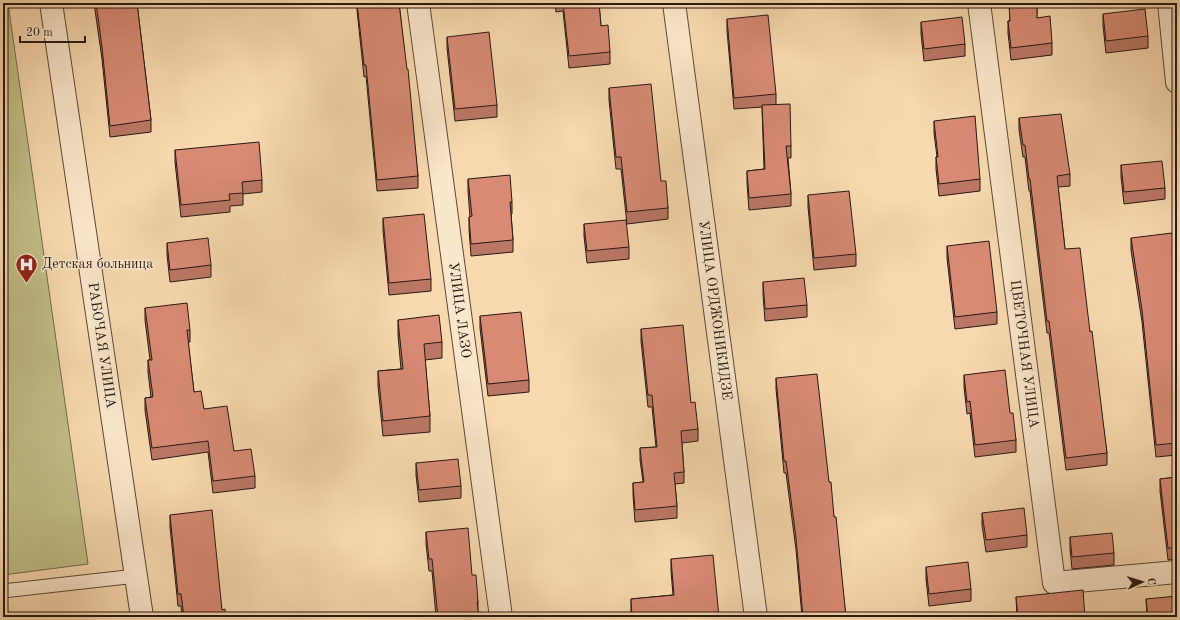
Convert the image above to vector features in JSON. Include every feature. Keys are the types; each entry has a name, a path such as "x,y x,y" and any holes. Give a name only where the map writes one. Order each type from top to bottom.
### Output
{"street":[{"name":"РАБОЧАЯ УЛИЦА","path":"51,3 142,617"},
{"name":"УЛИЦА ЛАЗО","path":"418,3 501,617"},
{"name":"УЛИЦА ОРДЖОНИКИДЗЕ","path":"674,3 756,617"},
{"name":"ЦВЕТОЧНАЯ УЛИЦА","path":"979,3 1054,583 1177,572"},
{"path":"1169,3 1177,82"}],"lane":[{"path":"3,591 136,576"}],"shaded area":[{"name":"Детская больница","path":"3,3 8,3 88,564 3,575"}],"building":[{"path":"96,3 137,3 151,120 110,126"},
{"path":"357,3 399,3 408,69 418,176 377,180 366,65 364,65"},
{"path":"563,3 599,3 601,26 608,25 610,52 569,56"},
{"path":"1009,3 1037,3 1037,18 1050,16 1052,43 1011,48 1008,21 1010,21"},
{"path":"1145,9 1148,36 1106,41 1103,14"},
{"path":"768,15 776,94 734,98 727,19"},
{"path":"962,17 965,44 924,49 921,22"},
{"path":"489,32 497,105 455,109 447,37"},
{"path":"651,84 661,181 666,181 668,208 627,212 621,157 616,157 609,88"},
{"path":"790,104 791,146 786,146 791,194 749,198 747,171 765,169 762,105"},
{"path":"1061,114 1070,174 1057,176 1065,249 1080,248 1107,453 1066,458 1049,321 1047,321 1030,179 1019,118"},
{"path":"975,116 980,179 939,184 934,121"},
{"path":"259,142 262,180 242,182 243,193 229,194 230,200 181,205 175,150"},
{"path":"1162,161 1165,188 1124,192 1121,165"},
{"path":"510,175 512,202 510,202 513,240 471,244 469,217 472,216 468,179"},
{"path":"849,191 856,254 814,258 808,195"},
{"path":"424,214 431,279 389,283 383,218"},
{"path":"626,220 629,247 587,251 584,224"},
{"path":"1172,233 1177,267 1177,443 1156,445 1142,310 1131,238"},
{"path":"208,238 211,265 170,270 167,243"},
{"path":"989,241 997,312 955,317 947,246"},
{"path":"804,278 807,305 765,309 763,282"},
{"path":"187,303 190,330 187,330 194,392 201,391 204,409 227,406 234,451 251,449 255,476 213,481 208,441 152,448 145,398 153,397 148,360 152,360 145,308"},
{"path":"521,312 529,380 488,384 480,316"},
{"path":"439,315 442,342 424,344 430,416 383,421 378,371 403,369 398,320"},
{"path":"683,325 691,403 695,402 698,429 681,431 684,472 674,473 677,506 635,510 633,483 644,482 640,448 657,447 652,395 648,395 641,329"},
{"path":"1005,370 1010,413 1013,413 1016,440 975,445 970,401 967,402 964,375"},
{"path":"817,374 829,482 831,482 834,517 836,517 846,617 803,617 796,538 786,461 784,461 776,378"},
{"path":"458,459 461,486 419,490 416,463"},
{"path":"1177,477 1177,548 1168,548 1160,479"},
{"path":"1024,508 1027,535 986,540 982,513"},
{"path":"212,510 222,610 225,609 226,617 184,617 181,594 178,594 170,515"},
{"path":"468,528 472,575 476,575 479,617 438,617 432,559 429,559 426,532"},
{"path":"1112,533 1114,553 1072,557 1070,537"},
{"path":"713,555 719,617 632,617 631,599 674,595 671,559"},
{"path":"968,562 971,589 929,594 926,567"},
{"path":"1083,590 1085,617 1018,617 1016,597"},
{"path":"1177,596 1177,617 1148,617 1146,599"},
{"path":"29,614 30,617 5,617"}],"place":[{"name":"Детская больница","path":"26,284"}]}
